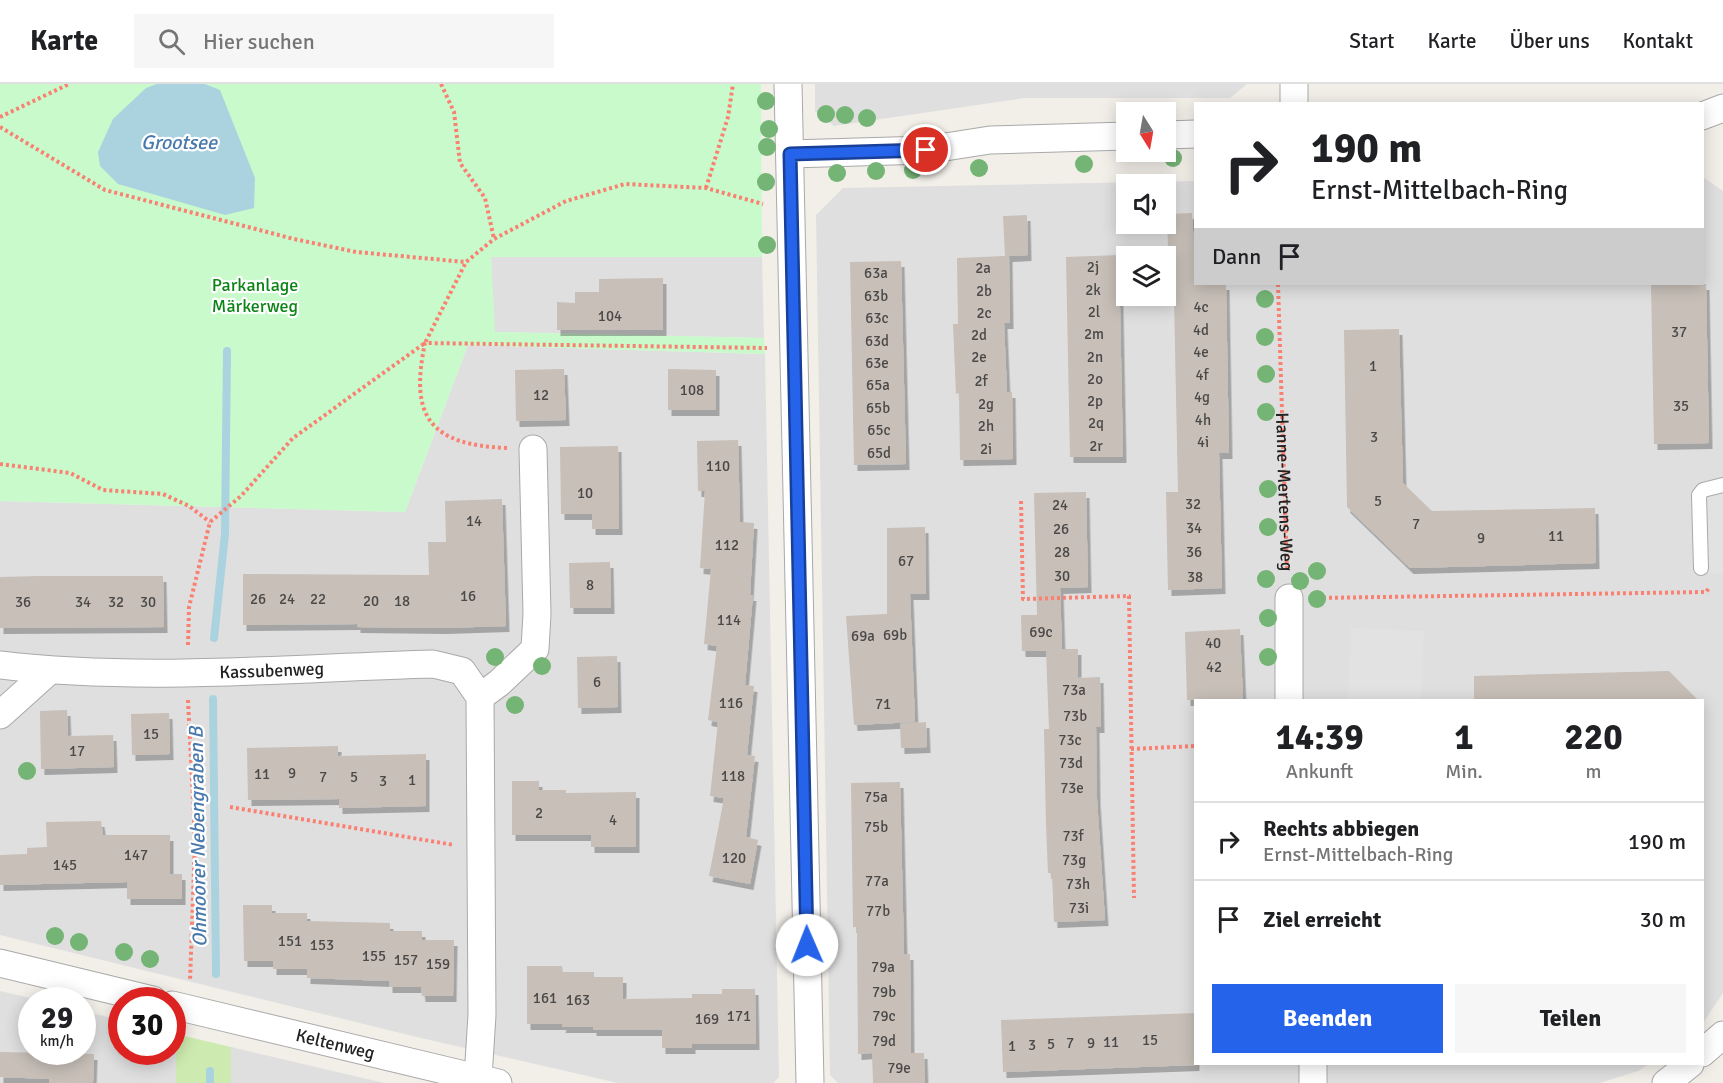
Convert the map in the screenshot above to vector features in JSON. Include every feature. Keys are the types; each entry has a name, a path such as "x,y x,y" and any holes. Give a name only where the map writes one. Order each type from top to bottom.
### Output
{"street":[{"path":"788,84 810,1083"},
{"path":"1294,84 1294,102"},
{"path":"1704,115 1723,108"},
{"path":"1176,135 1194,134"},
{"path":"790,154 926,150 990,140 1116,136"},
{"path":"488,1081 482,1015 483,850 480,697 499,683 535,649 537,614 533,449"},
{"name":"Hanne-Mertens-Weg","path":"1289,598 1289,699"},
{"name":"Kassubenweg","path":"0,665 49,671 187,672 433,664 462,671 480,697"},
{"path":"0,716 49,671"},
{"path":"0,963 108,989"},
{"name":"Keltenweg","path":"186,1008 488,1081"},
{"path":"1704,1051 1723,1035"},
{"path":"1313,1065 1313,1083"},
{"path":"1666,1083 1689,1065"}],"lane":[{"path":"1701,568 1699,495 1703,490 1723,485"}],"path":[{"path":"0,117 69,84"},
{"path":"441,84 454,112 460,163 485,198 494,239"},
{"path":"706,188 728,117 733,84"},
{"path":"0,127 105,190 294,239 356,252 466,262"},
{"path":"533,449 483,447 445,436 428,419 418,375 425,343 466,262 494,239 566,201 625,184 706,188 790,211"},
{"name":"Hanne-Mertens-Weg","path":"1278,285 1289,598"},
{"path":"183,987 195,840 187,672 189,607 210,522 241,496 293,438 425,343 795,348"},
{"path":"0,464 70,473 103,490 163,494 189,506 210,522"},
{"path":"1021,501 1023,599 1129,596 1134,898"},
{"path":"1289,598 1706,592 1719,574 1701,568"},
{"path":"1131,749 1194,746"},
{"path":"230,807 483,850"}],"shaded area":[{"path":"815,84 1247,84 1230,98 1024,98 834,126 815,111"},
{"path":"1704,178 1723,191 1723,993 1704,1022 1704,699 1194,699 1194,1065 1647,1065 1638,1071 1600,1083 838,1083 830,1075 816,215 843,188 1116,183 1116,234 1176,234 1176,181 1194,181 1194,285 1704,285"},
{"path":"491,257 762,257 764,338 494,332"},
{"path":"468,345 765,354 779,1077 773,1083 618,1083 421,1038 0,935 0,501 405,512"},
{"path":"1723,485 1723,573 1698,574 1694,486"},
{"path":"1351,628 1424,631 1421,699 1348,699"},
{"path":"0,991 18,995 18,1065 96,1065 96,1014 108,1017 108,1065 176,1065 176,1083 0,1083"},
{"path":"231,1047 384,1083 231,1083"}],"green space":[{"name":"Parkanlage Märkerweg","path":"0,84 761,84 762,257 491,257 495,332 764,338 765,354 468,345 405,512 0,501"},
{"path":"186,1036 231,1047 231,1083 176,1083 176,1065 186,1065"}],"water":[{"name":"Grootsee","path":"157,84 205,84 220,90 255,178 254,208 225,215 118,184 100,166 98,152 113,119 146,88"}],"building":[{"path":"1192,213 1194,285 1226,285 1229,453 1219,453 1222,588 1168,590 1166,492 1178,492 1174,306 1176,306 1176,246 1168,246 1168,234 1176,234 1176,214"},
{"path":"1027,215 1028,255 1009,256 1010,323 1004,323 1007,392 1012,392 1013,459 960,460 959,393 956,394 953,324 958,324 957,258 1005,256 1003,216"},
{"path":"1116,255 1116,306 1120,306 1123,457 1070,457 1066,257"},
{"path":"901,261 906,464 854,465 850,262"},
{"path":"663,278 663,330 557,330 557,302 575,303 575,292 599,292 599,279"},
{"path":"1706,284 1709,443 1654,444 1651,285"},
{"path":"1399,329 1403,483 1432,511 1595,508 1596,563 1410,568 1347,507 1344,330"},
{"path":"564,369 566,420 516,421 515,370"},
{"path":"668,369 716,370 716,410 668,410"},
{"path":"738,440 740,522 754,523 750,595 753,595 745,685 754,686 747,755 755,756 746,837 758,840 750,884 709,876 724,798 710,796 718,722 708,720 717,646 704,644 711,569 700,568 705,491 698,491 697,441"},
{"path":"618,446 619,529 592,529 592,514 561,514 560,447"},
{"path":"1086,492 1088,587 1060,588 1062,649 1078,649 1078,678 1100,677 1101,727 1096,727 1097,799 1105,920 1054,922 1052,873 1048,873 1046,824 1044,729 1049,729 1046,651 1022,651 1021,615 1037,615 1034,493"},
{"path":"502,499 506,626 443,628 357,627 357,624 243,625 243,574 429,575 428,542 446,542 445,501"},
{"path":"925,527 926,594 910,594 915,722 854,725 846,616 887,614 887,528"},
{"path":"610,562 611,608 570,608 569,563"},
{"path":"163,576 164,627 0,628 0,577"},
{"path":"1240,629 1243,699 1187,700 1185,632"},
{"path":"617,656 618,707 578,708 577,657"},
{"path":"1669,671 1697,699 1474,699 1474,676"},
{"path":"67,710 68,736 113,735 114,767 41,769 40,711"},
{"path":"169,713 170,754 132,755 131,714"},
{"path":"926,722 927,747 901,748 900,724"},
{"path":"338,746 338,756 426,754 426,806 339,808 339,799 248,800 247,748"},
{"path":"512,781 539,781 539,790 566,790 566,793 636,792 636,847 591,847 591,835 512,835"},
{"path":"900,782 904,954 910,954 911,1053 924,1053 925,1083 873,1083 872,1053 858,1054 857,927 853,927 851,783"},
{"path":"101,821 103,835 170,835 170,874 182,874 182,899 127,899 127,882 0,885 0,855 27,854 27,848 47,847 46,822"},
{"path":"243,905 272,905 272,913 307,913 307,921 390,923 390,931 422,931 422,940 454,940 453,996 422,996 421,987 389,987 389,981 307,978 307,969 273,969 273,961 244,961"},
{"path":"527,966 562,966 563,972 594,972 594,977 623,977 623,999 692,998 692,994 722,994 722,989 755,989 756,1044 692,1044 692,1048 662,1048 662,1030 593,1030 593,1027 562,1027 563,1024 527,1024"},
{"path":"1194,1013 1194,1065 1196,1065 1003,1072 1001,1020"},
{"path":"0,1052 18,1052 18,1065 94,1065 93,1083 49,1083 49,1079 0,1077"}],"waterway":[{"name":"Ohmoorer Nebengraben B","path":"214,638 225,534 227,351"},
{"name":"Ohmoorer Nebengraben B","path":"213,699 216,974"},
{"name":"Ohmoorer Nebengraben B","path":"210,1071 210,1083"}],"route":[{"path":"807,945 790,154 926,150"}]}
